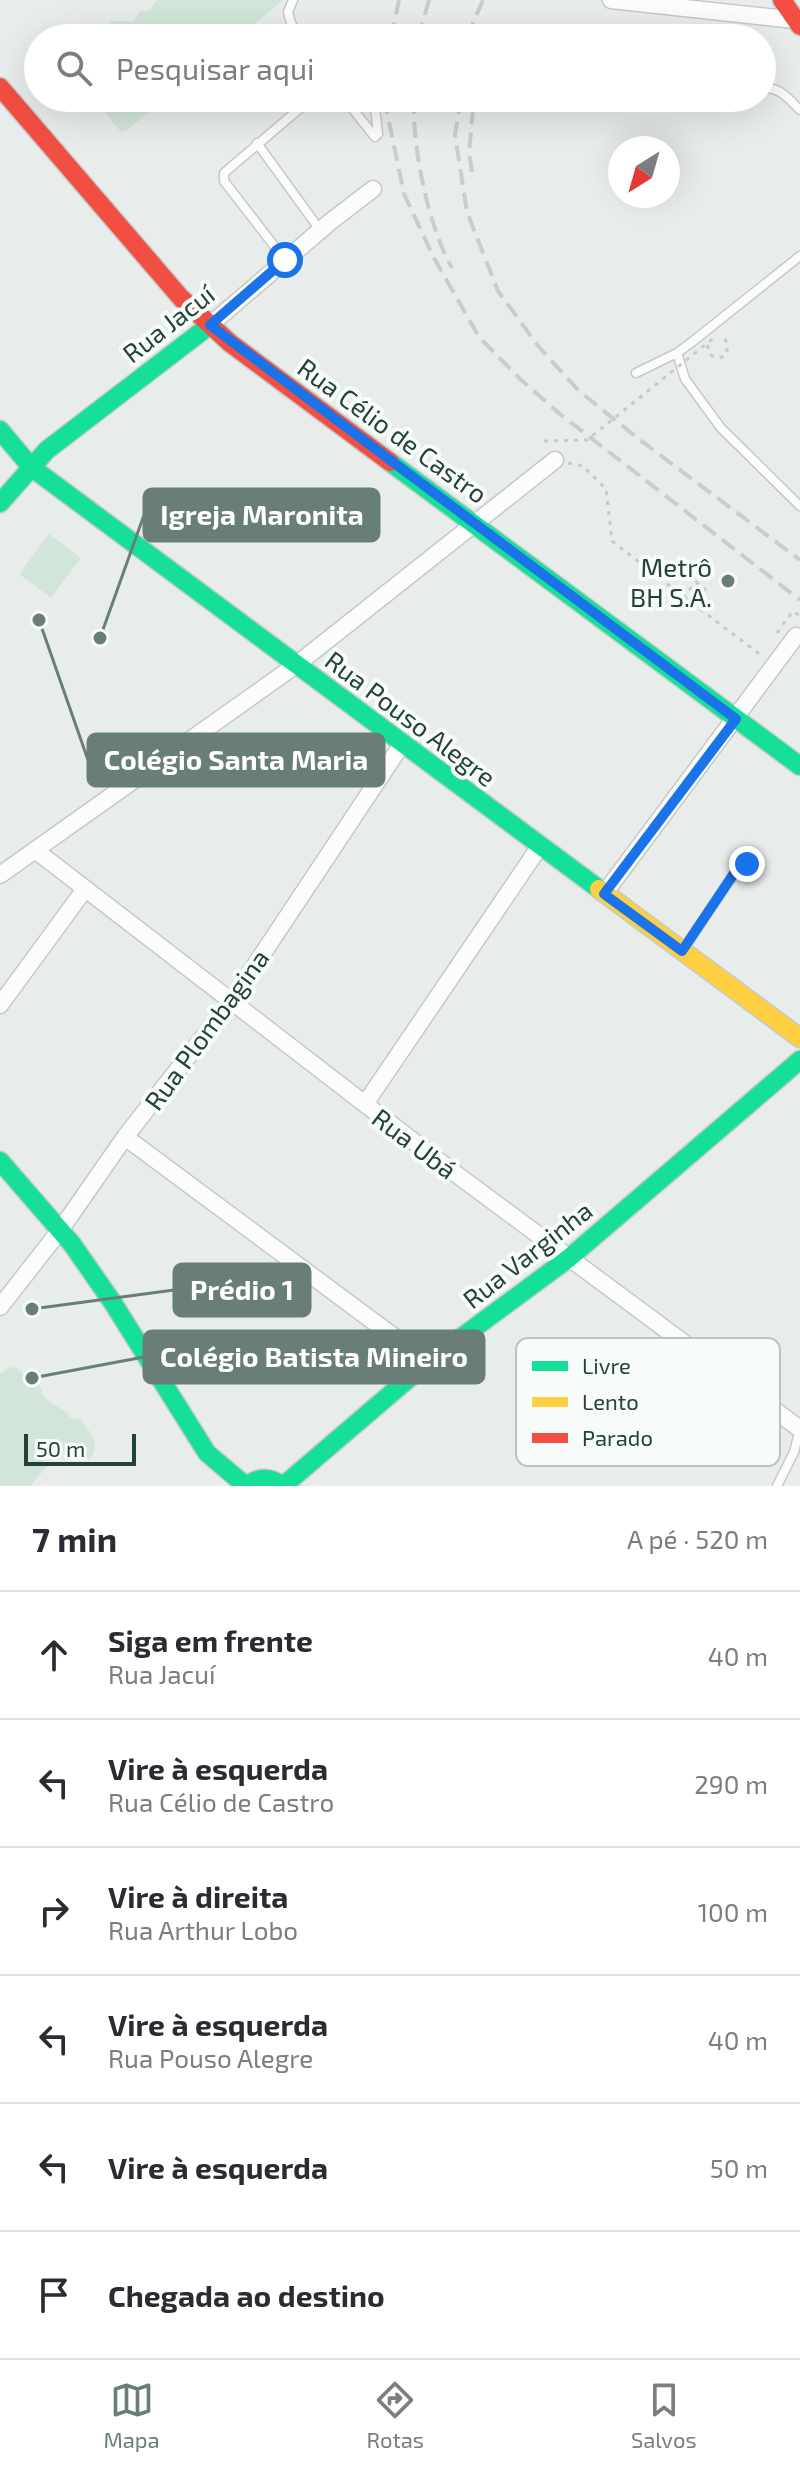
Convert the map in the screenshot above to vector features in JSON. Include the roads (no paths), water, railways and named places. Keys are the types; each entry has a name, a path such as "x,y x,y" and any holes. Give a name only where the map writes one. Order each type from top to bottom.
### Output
{"street":[{"path":"611,0 798,23"},
{"path":"782,0 798,23"},
{"name":"Rua Célio de Castro","path":"0,87 181,298 210,325 800,766"},
{"name":"Rua Jacuí","path":"0,503 47,450 210,325 320,230 373,189"},
{"name":"Rua Pouso Alegre","path":"0,430 31,467 800,1038"},
{"path":"0,875 296,665 555,460"},
{"path":"604,894 796,636"},
{"name":"Rua Plombagina","path":"0,1307 61,1229 125,1137 230,1003 402,744"},
{"path":"365,1104 540,846"},
{"name":"Rua Ubá","path":"35,850 230,1003 677,1338"},
{"path":"0,1005 85,889"},
{"name":"Rua Varginha","path":"283,1486 428,1362 569,1258 800,1060"},
{"path":"125,1137 428,1362"},
{"path":"0,1161 61,1229 113,1303 188,1422 250,1484 271,1478 283,1486"},
{"name":"Rua Ubá","path":"780,1414 800,1429"}],"lane":[{"path":"292,24 288,12 293,0"},
{"path":"776,89 800,110"},
{"path":"285,260 224,181 226,169 295,112"},
{"path":"355,112 375,137 378,134 376,112"},
{"path":"257,143 320,230"},
{"path":"636,373 677,353 800,256"},
{"path":"677,353 685,379 721,428 800,506"},
{"path":"682,951 737,869 747,864 754,865"},
{"path":"777,1486 794,1452 800,1429"}],"railway":[{"path":"394,24 399,0"},
{"path":"422,24 429,0"},
{"path":"473,24 483,0"},
{"path":"387,112 404,194 434,258 479,337 560,414 800,600"},
{"path":"414,112 423,186 443,251 452,268"},
{"path":"459,112 455,135 467,212 498,291 539,347 579,391 800,560"},
{"path":"472,172 469,153 473,112"}],"place":[{"name":"Metrô BH S.A.","path":"728,581"},
{"name":"Colégio Santa Maria","path":"39,620"},
{"name":"Igreja Maronita","path":"100,638"},
{"name":"Prédio 1","path":"32,1309"},
{"name":"Colégio Batista Mineiro","path":"32,1378"}]}
